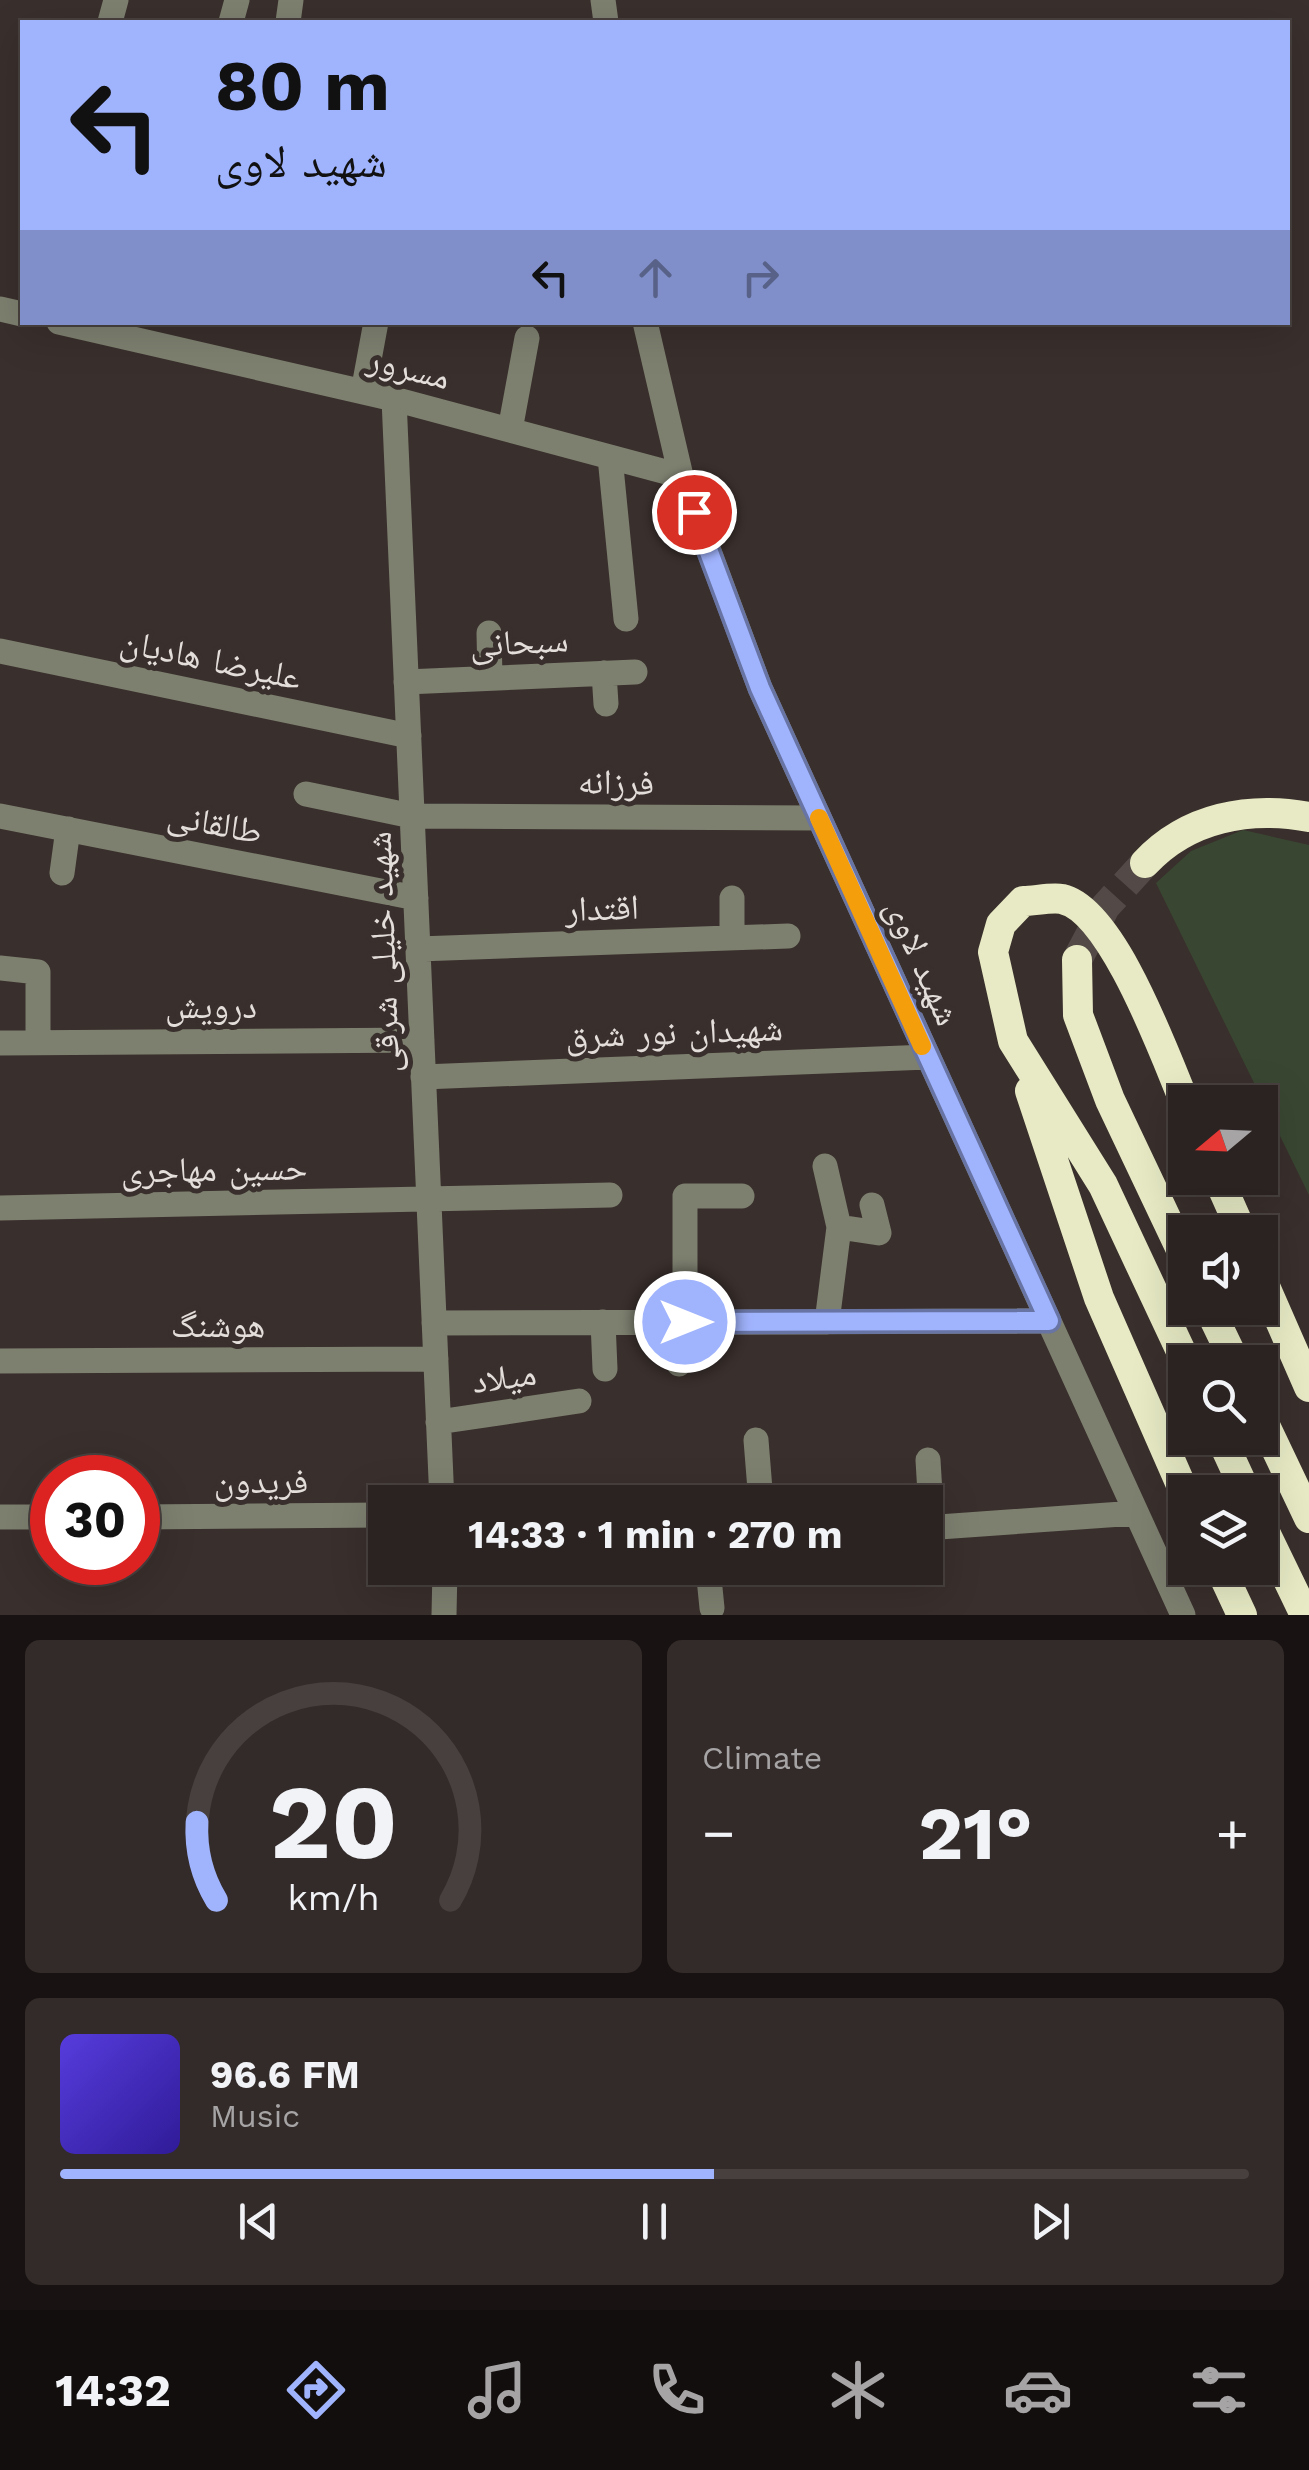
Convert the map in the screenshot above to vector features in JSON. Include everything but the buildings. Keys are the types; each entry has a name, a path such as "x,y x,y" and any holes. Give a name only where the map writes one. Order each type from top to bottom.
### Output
{"highway":[{"path":"1145,864 1162,845 1221,816 1274,810 1309,818"},
{"path":"1177,1085 1132,981 1100,925 1063,899 1023,902 1002,924 993,952 1013,1041 1099,1298 1177,1475"},
{"path":"1077,960 1078,1015 1110,1100 1168,1222"},
{"path":"1013,1041 1103,1185 1178,1345"},
{"path":"1278,1316 1309,1387"},
{"path":"1278,1453 1309,1518"},
{"path":"1278,1559 1305,1615"},
{"path":"1228,1585 1242,1615"}],"street":[{"name":"مسرور","path":"83,325 116,329 394,399 681,476"},
{"path":"363,392 375,325"},
{"name":"شهید لاوی","path":"646,325 681,476 760,688 1183,1615"},
{"path":"510,430 527,338"},
{"name":"شهید خلیلی شرقی","path":"394,399 441,1485"},
{"path":"610,457 626,620"},
{"path":"489,633 490,678"},
{"name":"علیرضا هادیان","path":"0,651 408,736"},
{"name":"سبحانی","path":"406,682 635,672"},
{"path":"604,673 606,704"},
{"name":"فرزانه","path":"306,794 412,816 819,818"},
{"name":"طالقانی","path":"0,816 416,898"},
{"path":"62,873 68,830"},
{"path":"732,898 732,938"},
{"name":"اقتدار","path":"418,949 788,936"},
{"path":"0,968 38,972 38,1042"},
{"name":"درویش","path":"0,1043 422,1040"},
{"name":"شهیدان نور شرق","path":"423,1077 928,1057"},
{"path":"825,1166 839,1227 827,1322"},
{"name":"حسین مهاجری","path":"0,1208 429,1202 610,1195"},
{"path":"679,1364 685,1322 685,1196 742,1196"},
{"path":"839,1227 879,1233 872,1205"},
{"path":"434,1323 1049,1321"},
{"path":"603,1322 606,1370"},
{"name":"هوشنگ","path":"0,1361 436,1360"},
{"name":"میلاد","path":"438,1422 579,1401"},
{"path":"756,1440 760,1485"},
{"path":"928,1460 928,1485"},
{"path":"943,1527 1136,1513"},
{"name":"فریدون","path":"160,1516 368,1515"},
{"path":"0,1517 30,1517"},
{"path":"444,1585 444,1615"},
{"path":"710,1585 712,1608"}],"green space":[{"path":"1243,830 1309,845 1309,1195 1278,1132 1278,1085 1255,1085 1156,883 1191,851"}],"tunnel":[{"path":"1077,960 1105,907 1145,863"}],"slow traffic":[{"path":"819,818 922,1046"}],"route":[{"path":"685,1322 1049,1321 760,688 694,512"}]}
